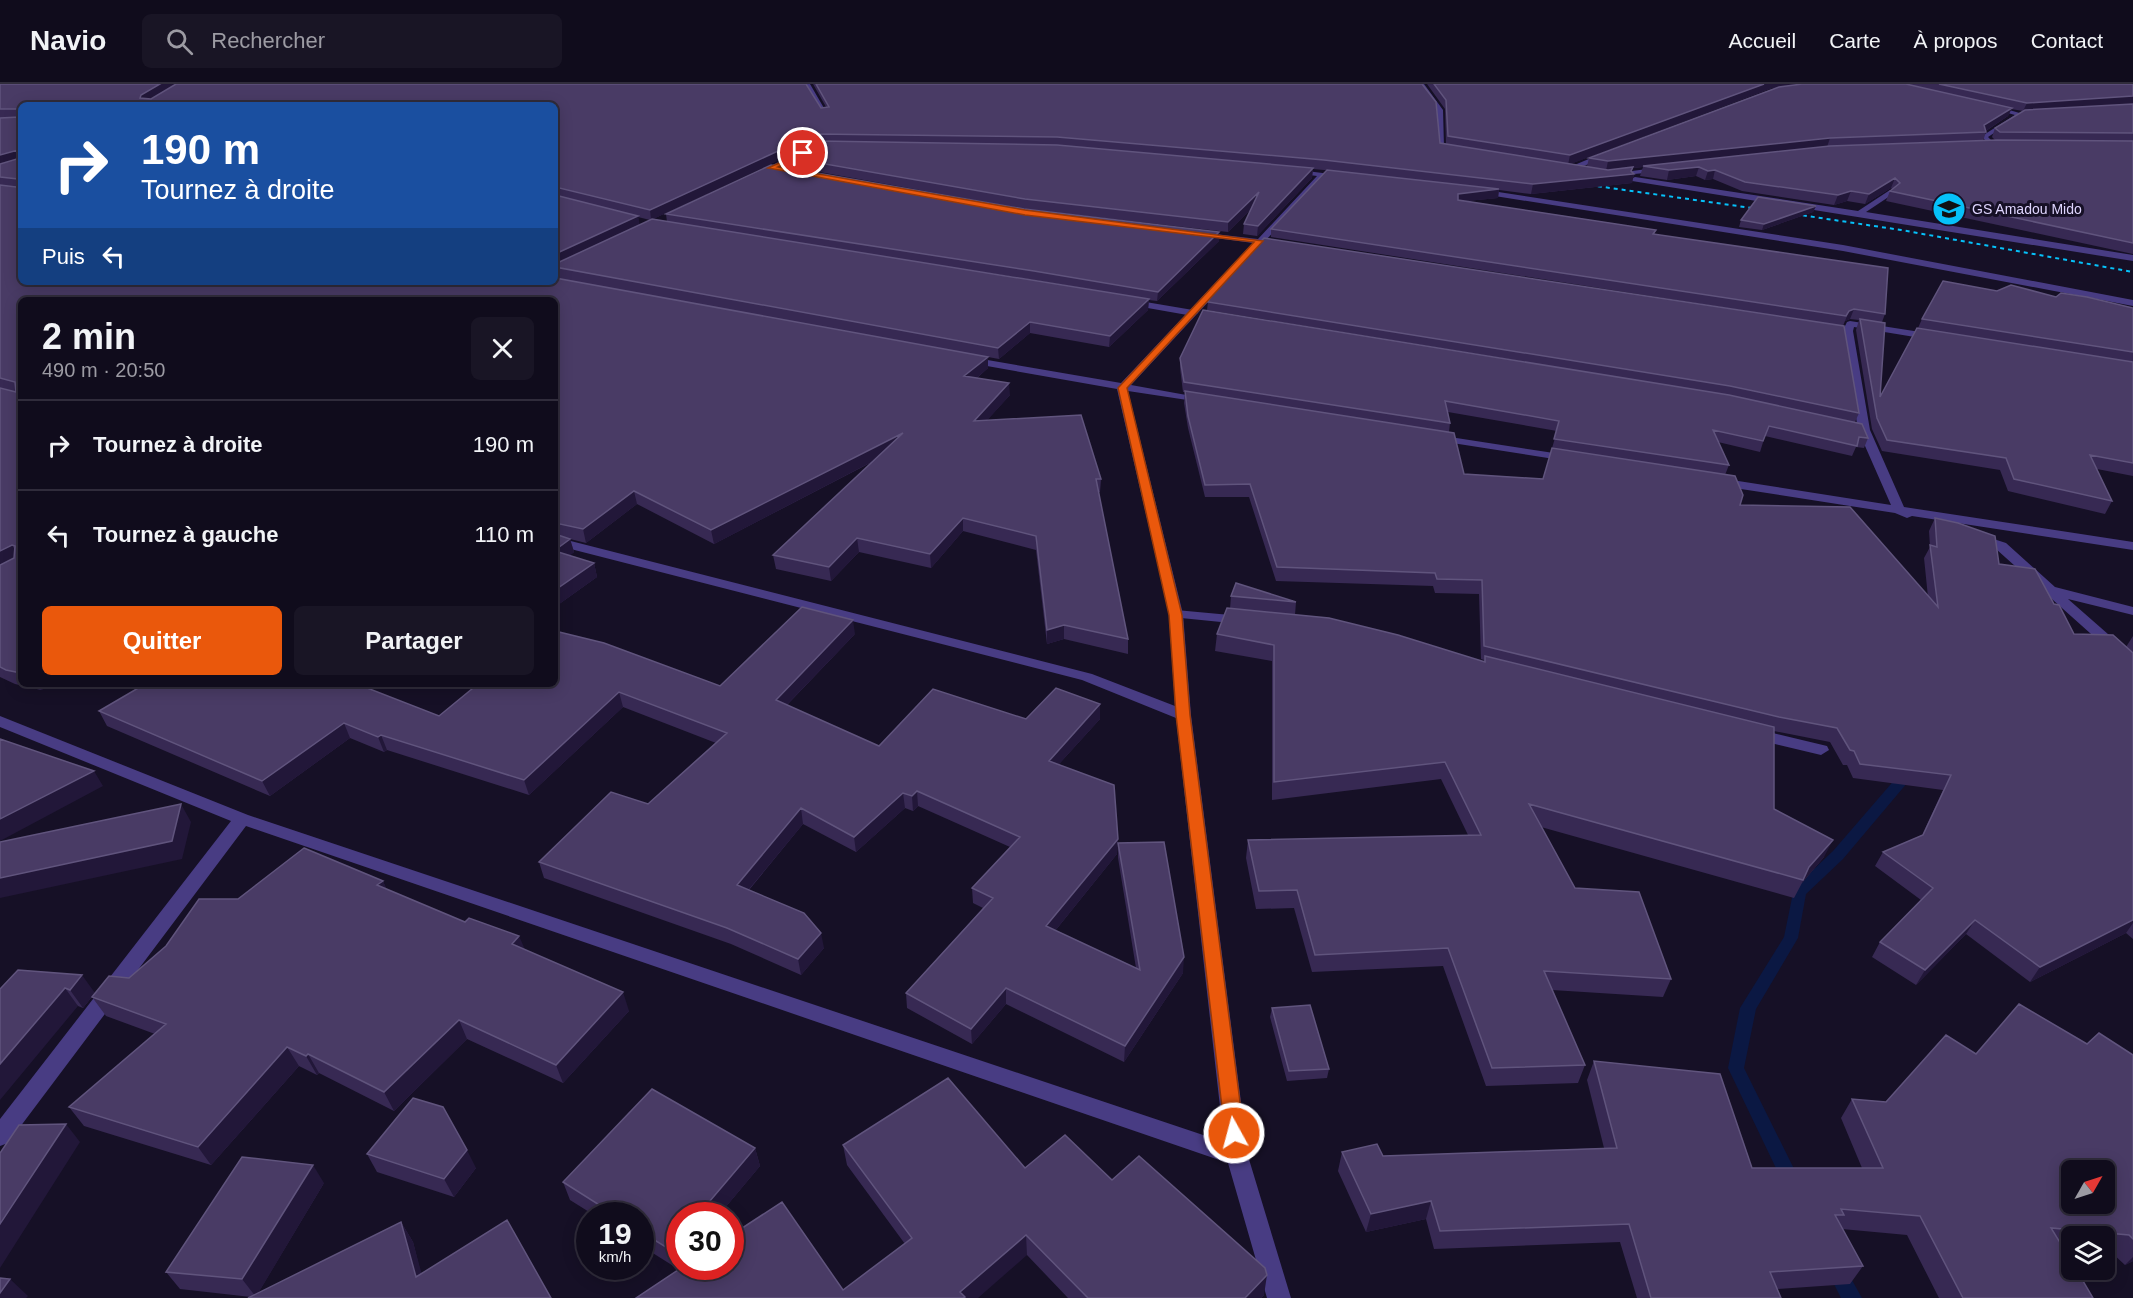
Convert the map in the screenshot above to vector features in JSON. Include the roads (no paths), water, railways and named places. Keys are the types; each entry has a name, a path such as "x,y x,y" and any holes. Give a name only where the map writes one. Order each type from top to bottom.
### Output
{"street":[{"path":"807,84 826,114"},
{"path":"1421,84 1440,110 1441,149 1464,152"},
{"path":"1989,106 2020,114 2031,113"},
{"path":"1993,145 1984,137 2020,114"},
{"path":"1973,145 2004,145"},
{"path":"750,178 809,150"},
{"path":"1569,169 1613,152"},
{"path":"1558,167 1587,172"},
{"path":"771,168 794,172"},
{"path":"1675,168 1606,175 1696,186 2133,258"},
{"path":"1288,171 1357,178"},
{"path":"1122,388 1198,314 1260,241 1323,174"},
{"path":"1469,190 1843,248 2133,303"},
{"path":"1860,213 1890,192"},
{"path":"1188,232 1295,246"},
{"path":"1113,299 1198,314"},
{"path":"1940,339 1850,324 1848,331 1858,428 1900,511 2001,546 2133,663"},
{"path":"1813,326 1848,331"},
{"path":"959,358 1217,403"},
{"path":"1122,388 1176,615 1183,715 1237,1156 1279,1298"},
{"path":"1429,436 1582,461"},
{"path":"1712,481 2133,546"},
{"path":"558,542 1087,677 1183,715"},
{"path":"2048,589 2133,611"},
{"path":"1176,615 1257,622"},
{"path":"0,721 242,819 1237,1156"},
{"path":"1741,730 1821,750"},
{"path":"0,1136 242,819"}],"waterway":[{"path":"1791,1181 1736,1068 1748,1008 1791,938 1799,892 1838,855 1908,773"},
{"path":"1837,1272 1852,1298"}],"railway":[{"path":"1582,184 1766,210"},
{"path":"1787,213 1901,230 2133,272"}],"place":[{"name":"GS Amadou Mido","path":"1949,209"}]}
